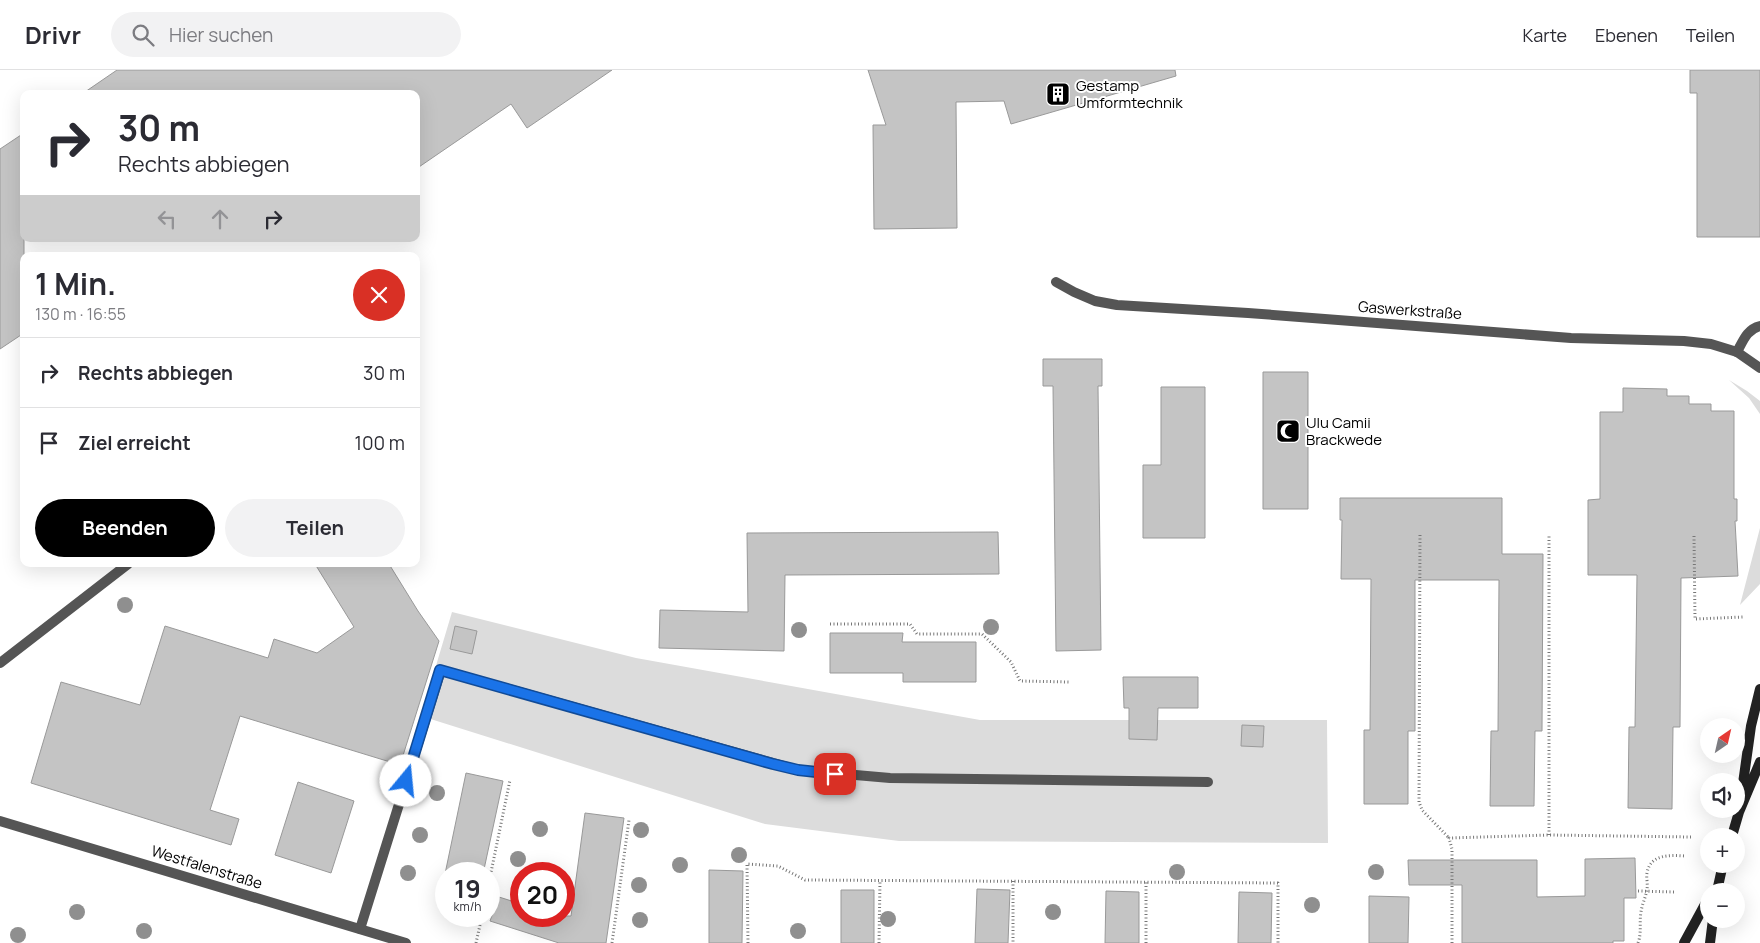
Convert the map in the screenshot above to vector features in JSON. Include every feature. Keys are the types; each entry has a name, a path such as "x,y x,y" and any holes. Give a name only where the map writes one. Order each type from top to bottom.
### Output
{"street":[{"name":"Gaswerkstraße","path":"1056,282 1095,301 1117,306 1248,313 1570,338 1684,341 1711,344 1737,352 1760,368"},
{"path":"1737,352 1746,334 1760,326"},
{"path":"0,663 124,567"},
{"path":"360,929 440,670 798,770 890,778 1208,782"},
{"path":"1745,773 1760,689"},
{"path":"1745,798 1760,762"},
{"name":"Westfalenstraße","path":"0,821 406,943"},
{"path":"1716,883 1720,873"},
{"path":"1684,943 1700,914"},
{"path":"1710,943 1712,928"}],"path":[{"path":"1420,535 1419,802 1422,810 1449,838 1452,850 1452,943"},
{"path":"1549,536 1549,835"},
{"path":"1694,536 1695,619 1743,617"},
{"path":"830,624 910,624 917,634 982,634 1011,662 1020,681 1070,682"},
{"path":"493,862 510,780"},
{"path":"612,943 629,820"},
{"path":"1449,838 1549,835 1691,837"},
{"path":"1638,943 1642,931 1641,909 1646,892 1649,867 1658,858 1669,855 1686,856"},
{"path":"748,943 747,864 778,866 806,880 1278,882 1278,943"},
{"path":"879,943 880,880"},
{"path":"1013,881 1013,943"},
{"path":"1146,882 1146,943"},
{"path":"1638,891 1675,892"},
{"path":"476,943 480,927"}],"shaded area":[{"path":"1729,380 1760,401 1760,414 1749,398"},
{"path":"1760,528 1760,584 1740,605"},
{"path":"452,612 636,658 980,720 1327,720 1328,843 899,841 765,824 421,716"}],"building":[{"path":"117,70 612,70 527,128 511,104 420,166 420,90 88,90"},
{"path":"868,70 1175,70 1176,76 1011,124 1004,101 956,102 957,228 874,229 873,125 886,125"},
{"path":"1690,70 1760,70 1760,237 1697,237 1697,93 1690,93"},
{"path":"20,136 20,242 24,242 24,252 20,252 20,336 0,349 0,149"},
{"path":"1043,359 1102,359 1102,386 1098,386 1101,650 1056,651 1053,386 1043,386"},
{"path":"1263,372 1308,372 1308,509 1263,509"},
{"path":"1161,387 1205,387 1205,538 1143,538 1143,465 1161,465"},
{"path":"1623,388 1667,389 1667,396 1689,396 1689,404 1711,404 1711,411 1734,411 1734,499 1737,499 1737,521 1735,521 1738,576 1681,578 1680,727 1673,727 1672,809 1628,808 1629,727 1635,727 1637,575 1588,575 1588,500 1600,499 1600,412 1623,412"},
{"path":"1340,498 1502,498 1502,554 1543,554 1542,731 1535,731 1534,806 1490,806 1491,731 1498,731 1499,580 1415,580 1415,731 1408,731 1408,804 1364,804 1364,730 1370,730 1371,579 1341,579 1342,520 1340,520"},
{"path":"998,532 999,574 785,575 784,651 659,648 660,610 748,612 747,533"},
{"path":"317,567 391,567 439,641 400,765 240,716 210,810 239,819 231,845 31,783 61,682 140,705 165,626 268,658 274,639 317,653 354,627"},
{"path":"455,626 477,631 472,654 450,649"},
{"path":"830,633 903,633 902,642 976,642 976,682 903,682 903,673 830,673"},
{"path":"1123,677 1198,677 1198,708 1158,708 1157,740 1129,739 1129,708 1124,708"},
{"path":"1242,725 1264,726 1263,747 1241,746"},
{"path":"466,773 503,781 486,862 447,862"},
{"path":"298,782 354,801 331,873 275,855"},
{"path":"585,813 624,818 606,943 559,943 500,924 500,897 510,900 510,927 575,927 575,887"},
{"path":"1635,858 1636,898 1624,898 1624,941 1613,941 1613,943 1462,943 1462,885 1409,885 1408,860 1537,860 1537,897 1585,896 1585,859"},
{"path":"709,870 743,871 742,943 709,943"},
{"path":"977,889 1010,890 1008,943 975,943"},
{"path":"841,890 874,890 874,943 841,943"},
{"path":"1106,891 1139,892 1139,943 1105,943"},
{"path":"1239,892 1272,893 1271,943 1238,943"},
{"path":"1369,896 1409,897 1408,943 1369,943"}],"place":[{"name":"Gestamp Umformtechnik","path":"1058,94"},
{"name":"Ulu Camii Brackwede","path":"1288,431"}],"route":[{"path":"406,781 440,670 773,764 798,770 835,774"}]}
